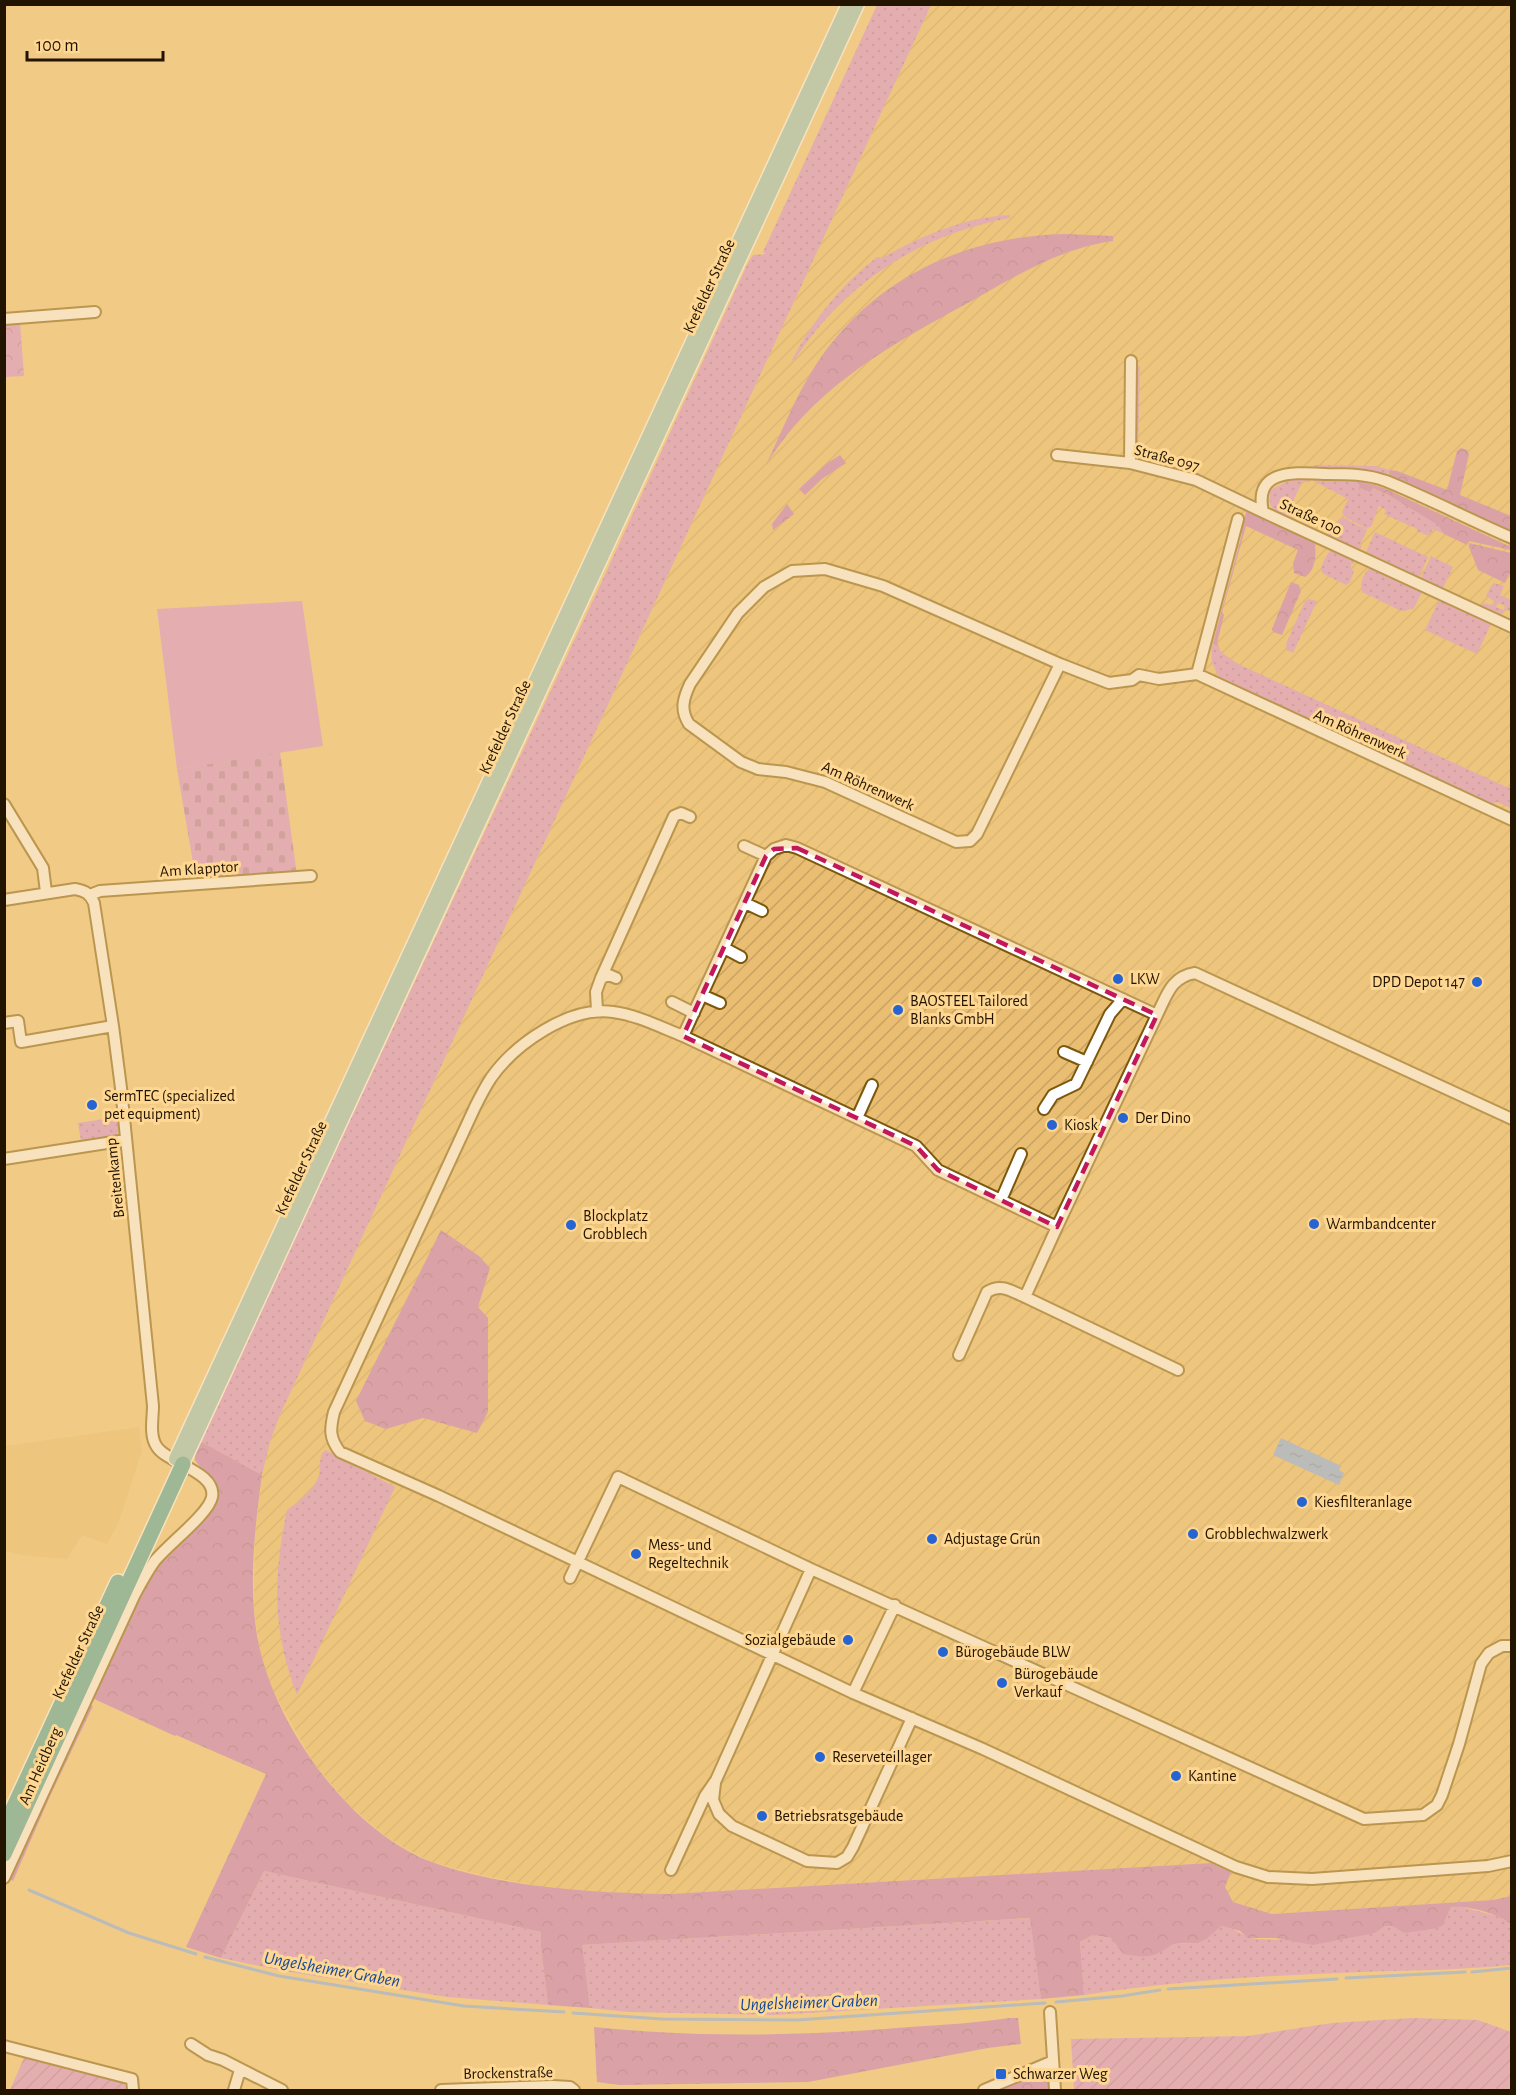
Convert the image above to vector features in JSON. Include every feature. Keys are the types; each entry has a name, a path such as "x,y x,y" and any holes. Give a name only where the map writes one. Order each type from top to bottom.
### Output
{"highway":[{"name":"Krefelder Straße","path":"4,1828 179,1462"},
{"name":"Krefelder Straße","path":"4,1854 179,1462"}],"main road":[{"name":"Krefelder Straße","path":"179,1462 848,4"},
{"name":"Krefelder Straße","path":"179,1462 858,4"}],"street":[{"path":"4,319 95,312"},
{"path":"1130,463 1131,362"},
{"name":"Straße 097","path":"1057,455 1130,463 1196,480 1263,512"},
{"name":"Straße 100","path":"1512,538 1384,481 1361,475 1292,472 1280,475 1266,484 1262,492 1263,512 1512,627"},
{"path":"1197,674 1238,519"},
{"name":"Am Röhrenwerk","path":"1060,664 977,834 970,841 956,842 825,782 786,772 758,769 741,762 689,724 684,716 684,697 690,684 738,613 764,587 792,571 825,569 883,586 1060,664 1109,683 1132,680 1139,675 1159,679 1197,674 1512,820"},
{"path":"4,804 43,867 46,892"},
{"path":"597,1011 596,992 601,978 674,816 681,813 690,817"},
{"path":"683,1036 765,856 774,849 786,845 797,848 1157,1015"},
{"path":"744,846 765,856"},
{"name":"Am Klapptor","path":"90,895 100,891 311,876"},
{"path":"4,900 75,889 84,890 90,895"},
{"name":"Breitenkamp","path":"90,895 94,903 113,1026 153,1406 153,1437 156,1447 179,1462"},
{"path":"745,903 762,911"},
{"path":"724,948 741,957"},
{"path":"1025,1297 1157,1015 1176,981 1183,975 1195,973 1512,1119"},
{"path":"601,978 609,975 616,978"},
{"path":"702,995 720,1003"},
{"path":"1044,1108 1053,1095 1076,1084 1110,1014 1123,999"},
{"path":"672,1002 694,1012"},
{"path":"1057,1227 938,1170 916,1146 683,1036 633,1016 612,1011 597,1011 572,1016 545,1030 516,1051 491,1078 475,1107 343,1391 330,1428 332,1442 340,1452 771,1655 1172,1835 1236,1867 1268,1877 1312,1879 1488,1866 1512,1861"},
{"path":"4,1023 18,1021 21,1042 113,1026"},
{"path":"1064,1052 1087,1062"},
{"path":"857,1118 872,1085"},
{"path":"6,1156 126,1140"},
{"path":"1001,1200 1021,1154"},
{"path":"959,1355 987,1292 994,1287 1004,1287 1178,1370"},
{"name":"Am Heidberg","path":"4,1878 135,1594 154,1562 210,1505 213,1492 210,1485 197,1473 179,1462"},
{"path":"570,1578 618,1477 811,1569 1364,1819 1423,1815 1437,1805 1459,1744 1481,1664 1489,1653 1502,1646 1512,1646"},
{"path":"671,1870 705,1796 716,1780 811,1569"},
{"path":"853,1693 895,1605"},
{"path":"716,1780 713,1800 719,1814 732,1826 807,1861 837,1863 847,1857 853,1847 912,1718"},
{"path":"1050,2012 1055,2091"},
{"path":"191,2044 208,2055 223,2060 282,2091"},
{"path":"4,2046 132,2079 133,2091"},
{"path":"984,2091 1053,2061"},
{"path":"234,2091 240,2070"},
{"name":"Brockenstraße","path":"441,2091 553,2086 570,2087 574,2091"}],"highlighted area":[{"path":"797,848 1157,1015 1057,1227 938,1170 916,1146 683,1036 766,856 774,849"}],"shaded area":[{"path":"931,5 1511,5 1511,1896 1493,1900 1272,1914 1233,1902 1211,1863 670,1894 548,1888 481,1875 432,1862 383,1834 348,1804 313,1762 266,1673 260,1653 254,1609 255,1534 262,1476 270,1442 280,1415"},
{"path":"139,1427 142,1451 118,1524 107,1544 82,1535 67,1559 21,1555 5,1551 5,1446"}],"green space":[{"path":"877,5 931,5 280,1415 270,1442 262,1475 200,1441 747,265 753,255 766,254 763,252"},
{"path":"1010,215 1010,218 945,236 886,267 836,309 794,361 792,360 809,331 829,304 851,279 877,257 882,258 944,229 976,219"},
{"path":"1063,234 1113,236 1113,241 1094,244 1041,263 915,333 858,368 808,411 786,436 766,465 809,375 840,333 865,307 924,268 956,254 990,243"},
{"path":"20,322 24,376 5,377 5,324"},
{"path":"1138,366 1140,366 1138,457 1154,458 1154,460 1138,459 1134,453"},
{"path":"1461,448 1467,450 1469,454 1460,495 1511,516 1511,533 1388,476 1390,470 1397,471 1447,490 1457,451"},
{"path":"840,455 846,463 822,479 805,495 799,489 826,464"},
{"path":"1314,465 1376,466 1389,470 1387,476 1363,469 1314,468"},
{"path":"1294,478 1310,479 1310,482 1302,482 1288,512 1295,515 1292,520 1274,510 1270,504 1270,490"},
{"path":"1312,480 1360,481 1360,488 1372,488 1390,496 1439,525 1444,534 1433,529 1429,536 1417,531 1384,514 1386,510 1379,506 1371,527 1367,529 1345,517 1342,512 1348,499"},
{"path":"1360,481 1384,488 1511,547 1511,550 1469,541 1467,545 1444,534 1438,525 1390,496 1373,488 1370,492 1361,488 1359,491"},
{"path":"787,504 794,514 773,530 772,524"},
{"path":"1247,509 1314,540 1315,560 1309,574 1305,577 1294,573 1293,563 1298,550 1246,526 1222,612 1224,615 1217,643 1219,647 1211,643 1213,643"},
{"path":"1344,518 1367,530 1359,551 1324,535 1326,530 1333,532 1339,519"},
{"path":"1375,532 1428,557 1418,579 1365,554"},
{"path":"1469,543 1511,553 1511,574 1505,583 1478,570"},
{"path":"1331,550 1352,558 1354,564 1351,564 1351,570 1354,570 1350,582 1346,585 1322,573 1324,561"},
{"path":"1431,556 1453,567 1442,590 1420,580"},
{"path":"1372,567 1423,590 1414,608 1399,610 1362,592 1363,578"},
{"path":"1291,582 1299,585 1301,591 1282,635 1273,632 1272,629"},
{"path":"1494,583 1504,586 1500,595 1511,600 1509,611 1498,603 1496,607 1504,610 1501,617 1480,608 1483,603 1492,605 1494,601 1486,596"},
{"path":"1440,598 1492,622 1477,654 1425,630"},
{"path":"1309,599 1317,601 1293,653 1287,650 1286,644 1305,601"},
{"path":"302,601 323,746 177,769 157,609"},
{"path":"1211,644 1219,647 1221,652 1238,664 1511,789 1511,808 1497,802 1492,804 1219,678 1212,662"},
{"path":"280,752 297,875 196,880 177,769"},
{"path":"117,1117 119,1131 116,1136 81,1141 78,1123"},
{"path":"441,1230 479,1256 490,1268 478,1307 488,1318 488,1412 477,1433 423,1418 386,1429 365,1421 356,1401"},
{"path":"200,1441 262,1475 253,1571 256,1629 264,1663 277,1698 295,1733 317,1767 342,1798 370,1825 401,1847 432,1862 489,1878 519,1883 580,1890 670,1894 1211,1863 1231,1872 1225,1887 1233,1902 1272,1914 1493,1900 1511,1896 1511,1924 1482,1911 1466,1907 1451,1907 1443,1925 1438,1928 1404,1933 1393,1926 1385,1926 1375,1933 1313,1945 1276,1938 1248,1938 1240,1931 1222,1926 1200,1942 1179,1943 1157,1954 1144,1956 1123,1954 1111,1938 1093,1935 1080,1942 1084,1995 1041,1999 1030,1918 582,1945 590,2008 548,2005 541,1932 264,1871 221,1958 186,1947 266,1774 92,1698 140,1595 160,1561 215,1507 218,1497 217,1484 195,1460 195,1452"},
{"path":"325,1450 395,1487 297,1695 279,1626 277,1581 279,1558 287,1510 305,1496 316,1483 321,1456"},
{"path":"89,1705 93,1706 13,1881 9,1879"},
{"path":"264,1871 541,1932 548,2005 447,1997 284,1971 221,1958"},
{"path":"1459,1906 1497,1916 1512,1924 1510,1965 1244,1978 1084,1995 1080,1942 1093,1935 1111,1938 1123,1954 1158,1954 1177,1943 1192,1944 1204,1941 1213,1931 1222,1926 1257,1939 1331,1937 1375,1933 1385,1926 1443,1925 1451,1907"},
{"path":"1031,1918 1041,1999 774,2015 628,2012 590,2008 581,1945"},
{"path":"1018,2018 1021,2044 988,2048 808,2082 620,2085 597,2082 594,2027 672,2033 791,2034 946,2025"},
{"path":"1413,2018 1478,2020 1511,2032 1511,2090 1074,2090 1071,2039 1248,2036 1332,2023"},
{"path":"26,2053 124,2081 126,2090 10,2090"},
{"path":"1038,2070 1048,2074 1053,2090 998,2090"}],"water":[{"path":"1281,1438 1341,1466 1339,1470 1344,1473 1339,1485 1273,1455"}],"waterway":[{"name":"Ungelsheimer Graben","path":"29,1890 129,1933 196,1954"},
{"name":"Ungelsheimer Graben","path":"205,1957 279,1976 464,2006 564,2012"},
{"name":"Ungelsheimer Graben","path":"1472,1972 1512,1968"},
{"name":"Ungelsheimer Graben","path":"1346,1978 1465,1972"},
{"name":"Ungelsheimer Graben","path":"1168,1989 1337,1979"},
{"name":"Ungelsheimer Graben","path":"1056,2002 1160,1990"},
{"name":"Ungelsheimer Graben","path":"573,2013 662,2019 797,2020 1045,2003"}],"place":[{"name":"LKW","path":"1118,979"},
{"name":"DPD Depot 147","path":"1477,982"},
{"name":"BAOSTEEL Tailored Blanks GmbH","path":"898,1010"},
{"name":"SermTEC (specialized pet equipment)","path":"92,1105"},
{"name":"Der Dino","path":"1123,1118"},
{"name":"Kiosk","path":"1052,1125"},
{"name":"Warmbandcenter","path":"1314,1224"},
{"name":"Blockplatz Grobblech","path":"571,1225"},
{"name":"Kiesfilteranlage","path":"1302,1502"},
{"name":"Grobblechwalzwerk","path":"1193,1534"},
{"name":"Adjustage Grün","path":"932,1539"},
{"name":"Mess- und Regeltechnik","path":"636,1554"},
{"name":"Sozialgebäude","path":"848,1640"},
{"name":"Bürogebäude BLW","path":"943,1652"},
{"name":"Bürogebäude Verkauf","path":"1002,1683"},
{"name":"Reserveteillager","path":"820,1757"},
{"name":"Kantine","path":"1176,1776"},
{"name":"Betriebsratsgebäude","path":"762,1816"},
{"name":"Schwarzer Weg","path":"1001,2074"}]}
